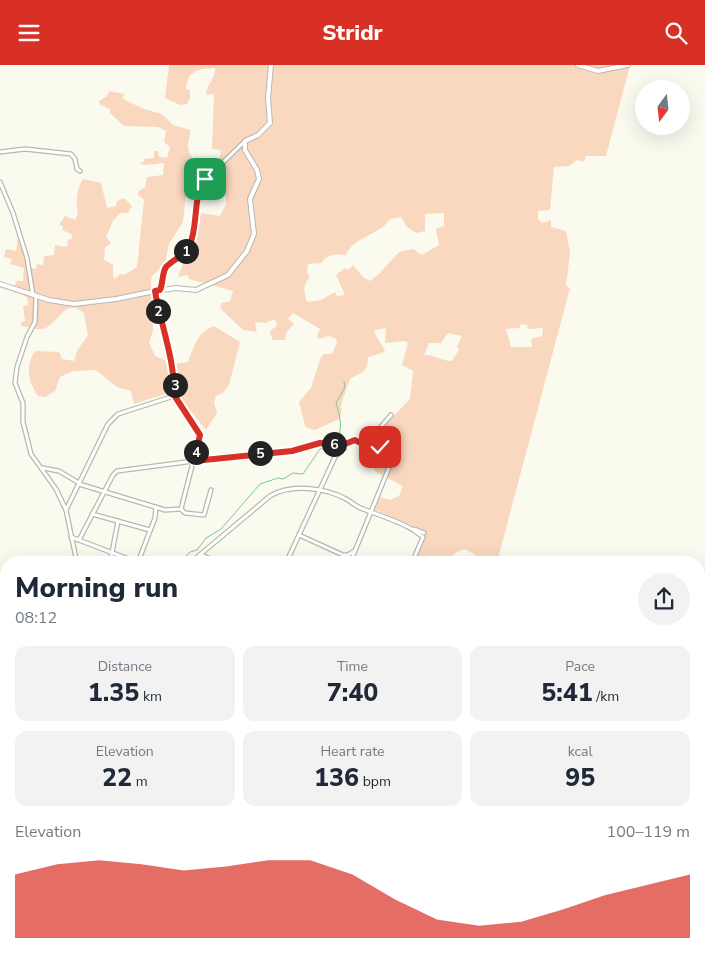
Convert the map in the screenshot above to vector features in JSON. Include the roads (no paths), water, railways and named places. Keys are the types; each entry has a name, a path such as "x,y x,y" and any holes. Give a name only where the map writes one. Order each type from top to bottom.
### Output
{"street":[{"path":"160,290 165,268 188,249 196,221 196,204 201,184 210,174 226,163 245,141 258,135 270,123 268,98 270,65"},
{"path":"578,65 598,71 628,65"},
{"path":"0,284 34,296 74,304 116,299 160,290 198,290 229,274 247,251 254,234 250,199 259,179 257,170 245,150 245,141"},
{"path":"0,152 25,149 71,155 76,159 77,169 80,171"},
{"path":"0,182 13,213 26,258 34,296 35,323 27,337 15,383 23,403 23,422 31,454 42,468 66,510 75,556"},
{"path":"155,291 162,328 170,349 175,389 174,395 200,435 181,509"},
{"path":"66,510 102,435 114,416 174,395"},
{"path":"79,540 104,491 117,471 292,451 320,443 345,444 355,440 362,444 371,439 391,415"},
{"path":"353,556 393,458 388,449 371,445 371,439"},
{"path":"289,556 318,490 335,457 352,441"},
{"path":"42,468 59,471 79,483 156,507 172,511 181,509"},
{"path":"200,555 274,493 308,489 318,490 345,499 362,509 424,533"},
{"path":"181,509 185,513 204,515 211,490"},
{"path":"141,556 156,507"},
{"path":"92,514 150,530"},
{"path":"111,556 118,521"},
{"path":"411,529 423,537 415,556"},
{"path":"299,535 342,555 348,555 356,548"},
{"path":"70,537 124,556"}],"waterway":[{"path":"335,443 340,433 340,418 336,403 345,387 344,382"},
{"path":"186,556 190,552 197,550 206,538 221,529 260,484 278,478 283,479 293,473 303,474 320,449 329,445"}]}
